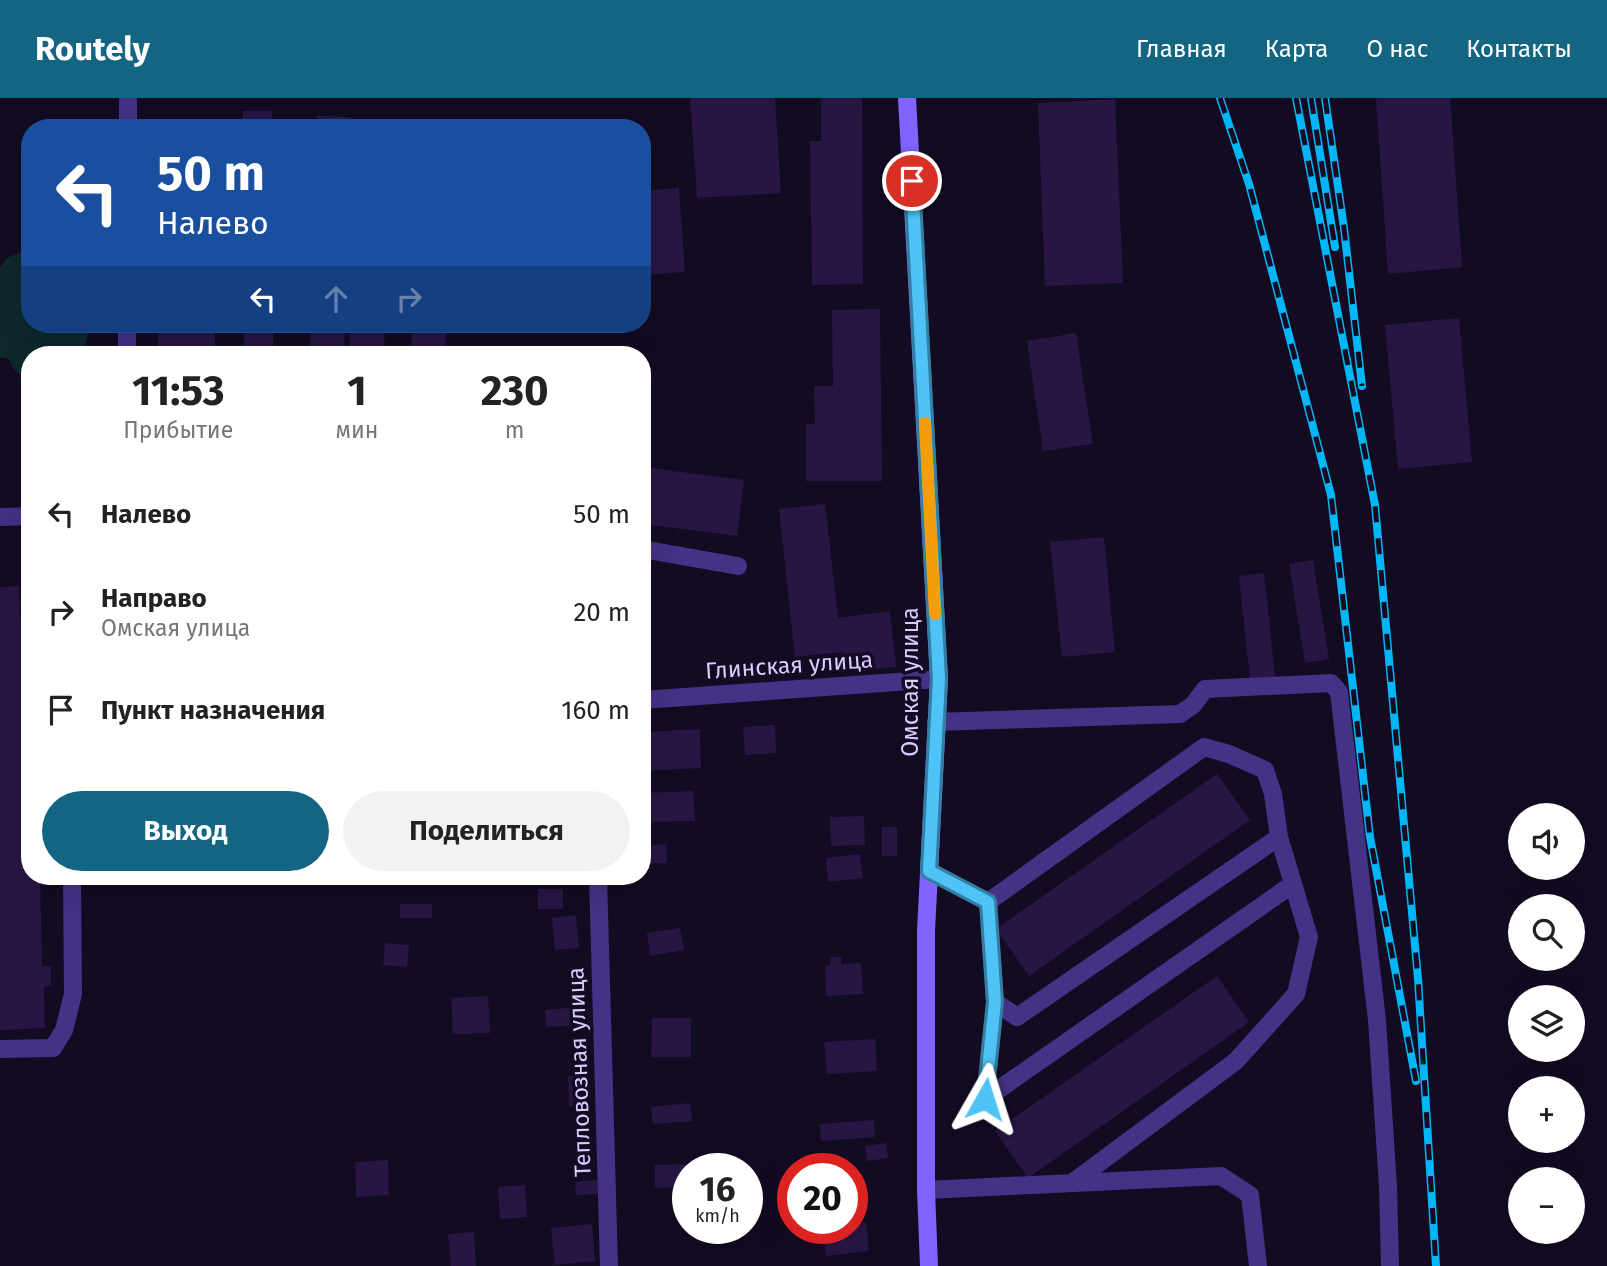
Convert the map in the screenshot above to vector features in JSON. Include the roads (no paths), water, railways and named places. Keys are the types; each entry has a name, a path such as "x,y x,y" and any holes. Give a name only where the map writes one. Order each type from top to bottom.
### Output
{"main road":[{"name":"Омская улица","path":"907,98 939,679 926,931 926,1190 929,1266"}],"street":[{"path":"128,98 128,119"},
{"path":"0,517 21,516"},
{"path":"651,551 738,566"},
{"name":"Глинская улица","path":"651,699 939,679"},
{"path":"936,722 1180,714 1193,705 1205,689 1331,683 1339,692 1377,1020 1388,1186 1390,1266"},
{"path":"988,902 1204,747 1229,754 1265,770 1273,794 1279,837 1309,937 1296,994 1236,1060 1072,1183"},
{"path":"995,1002 1017,1017 1279,837"},
{"path":"929,871 988,902"},
{"path":"988,902 995,1002 985,1099 1293,884"},
{"path":"0,1049 53,1048 64,1030 73,994 72,885"},
{"name":"Тепловозная улица","path":"598,885 608,1266"},
{"path":"926,1190 1221,1176 1250,1195 1258,1266"}],"railway":[{"path":"1220,98 1249,184 1331,495 1370,837 1416,1081"},
{"path":"1296,98 1375,505 1418,979 1436,1266"},
{"path":"1311,98 1335,247"},
{"path":"1325,98 1344,228 1362,386"}]}
